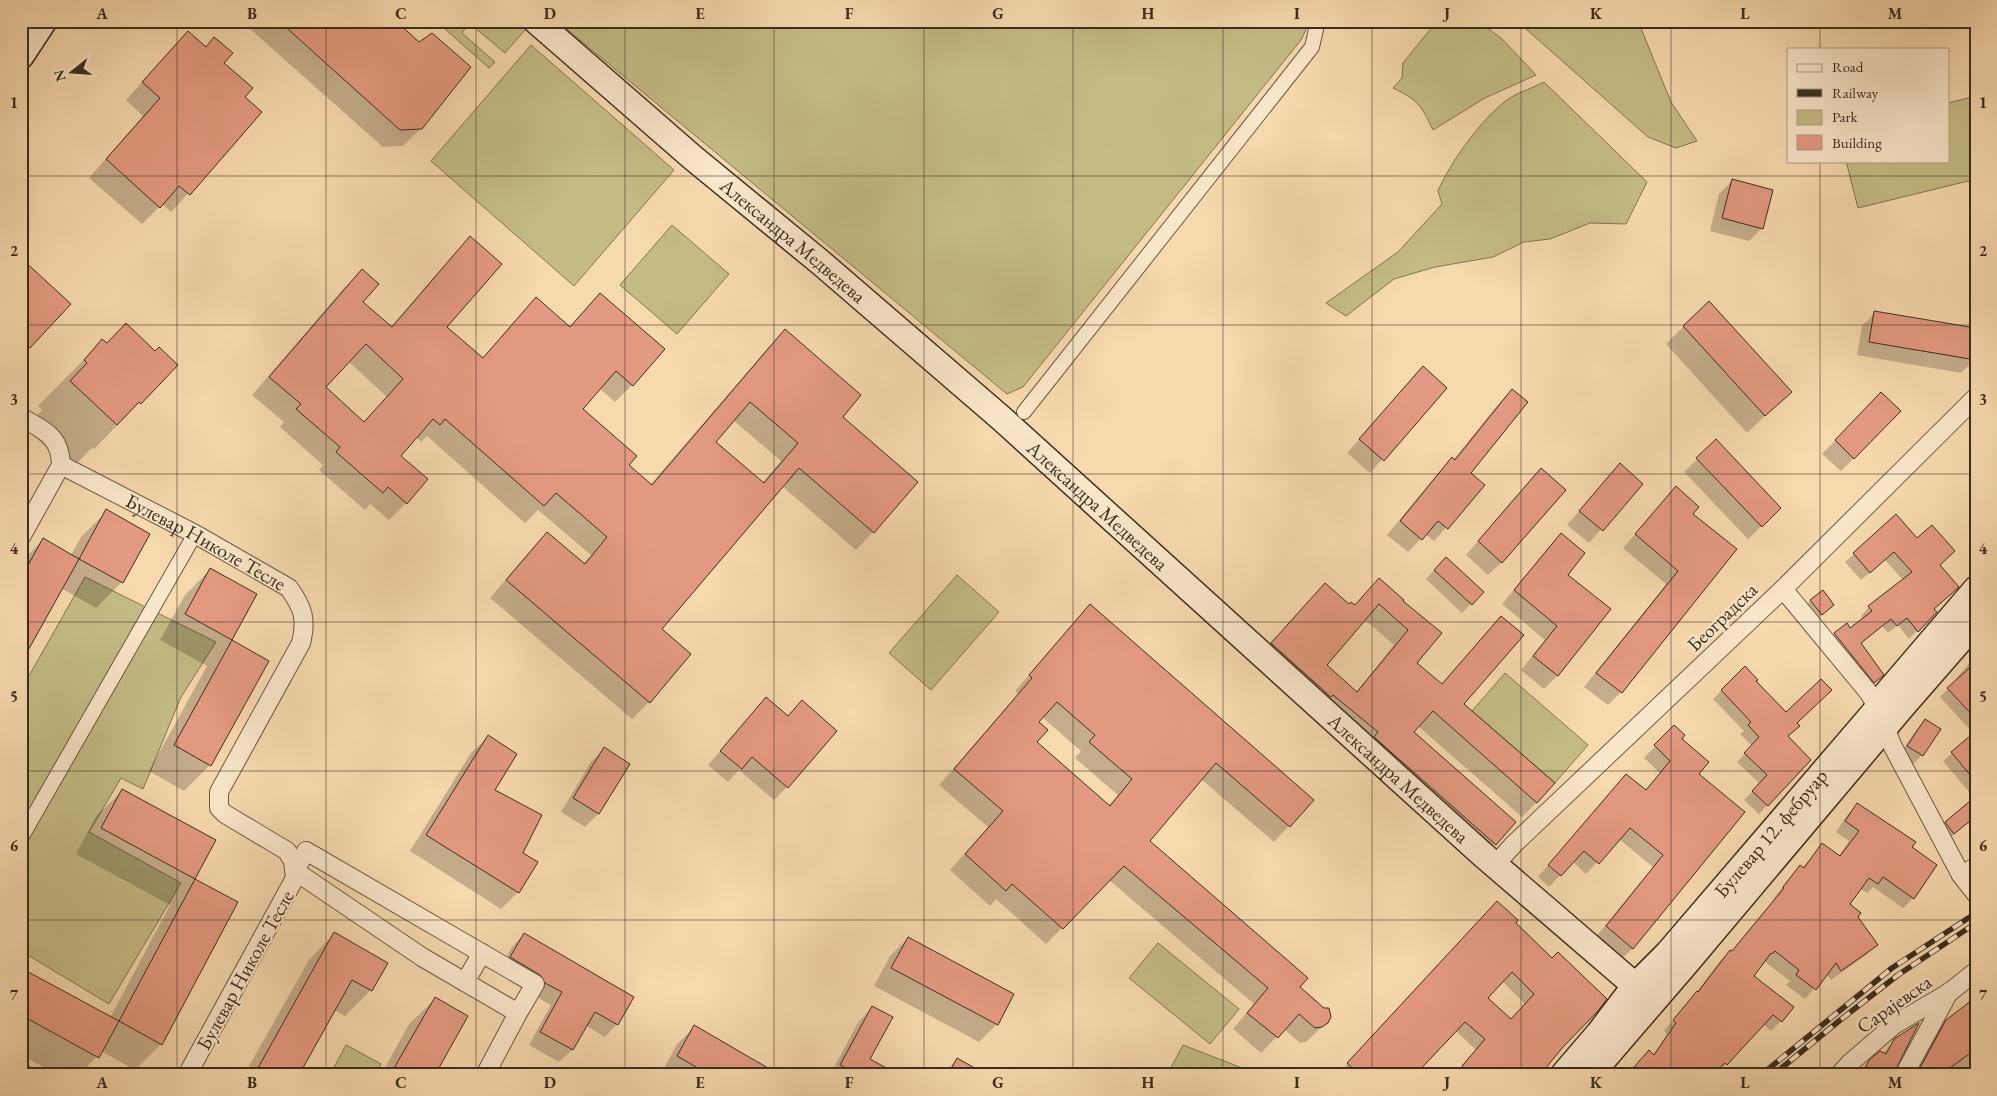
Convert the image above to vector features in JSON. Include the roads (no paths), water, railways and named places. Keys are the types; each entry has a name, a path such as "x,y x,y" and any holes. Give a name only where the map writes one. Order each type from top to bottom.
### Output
{"main road":[{"path":"21,56 44,21"},
{"name":"Александра Медведева","path":"536,21 692,157 827,268 1001,418 1495,865 1644,994"},
{"name":"Булевар 12. фебруар","path":"1882,718 1887,693 1976,589"},
{"name":"Булевар 12. фебруар","path":"1590,1075 1644,994 1668,952 1882,718 1902,707 1976,622"},
{"name":"Булевар 12. фебруар","path":"1564,1075 1598,1034 1644,994"}],"street":[{"path":"1024,412 1312,47 1318,21"},
{"name":"Београдска","path":"1495,865 1514,844 1783,589 1976,397"},
{"path":"21,417 48,433 57,442 61,465 21,537"},
{"name":"Булевар Николе Тесле","path":"61,465 195,534 289,588 303,613 304,629 300,643 219,792 218,801 219,808 225,814 287,851 293,861 295,871 294,882 187,1075"},
{"path":"21,838 195,534"},
{"path":"1783,589 1869,693 1882,718 1892,745 1969,871 1976,894"},
{"path":"485,1075 534,984 306,851 295,871 422,957 518,1013"},
{"path":"465,982 482,953"},
{"name":"Сарајевска","path":"1839,1075 1894,1025 1950,992 1976,970"},
{"path":"1904,1075 1950,992"},
{"path":"21,1072 25,1075"}],"railway":[{"path":"1761,1075 1892,968 1976,913"},
{"path":"1773,1075 1898,975 1976,923"}]}
